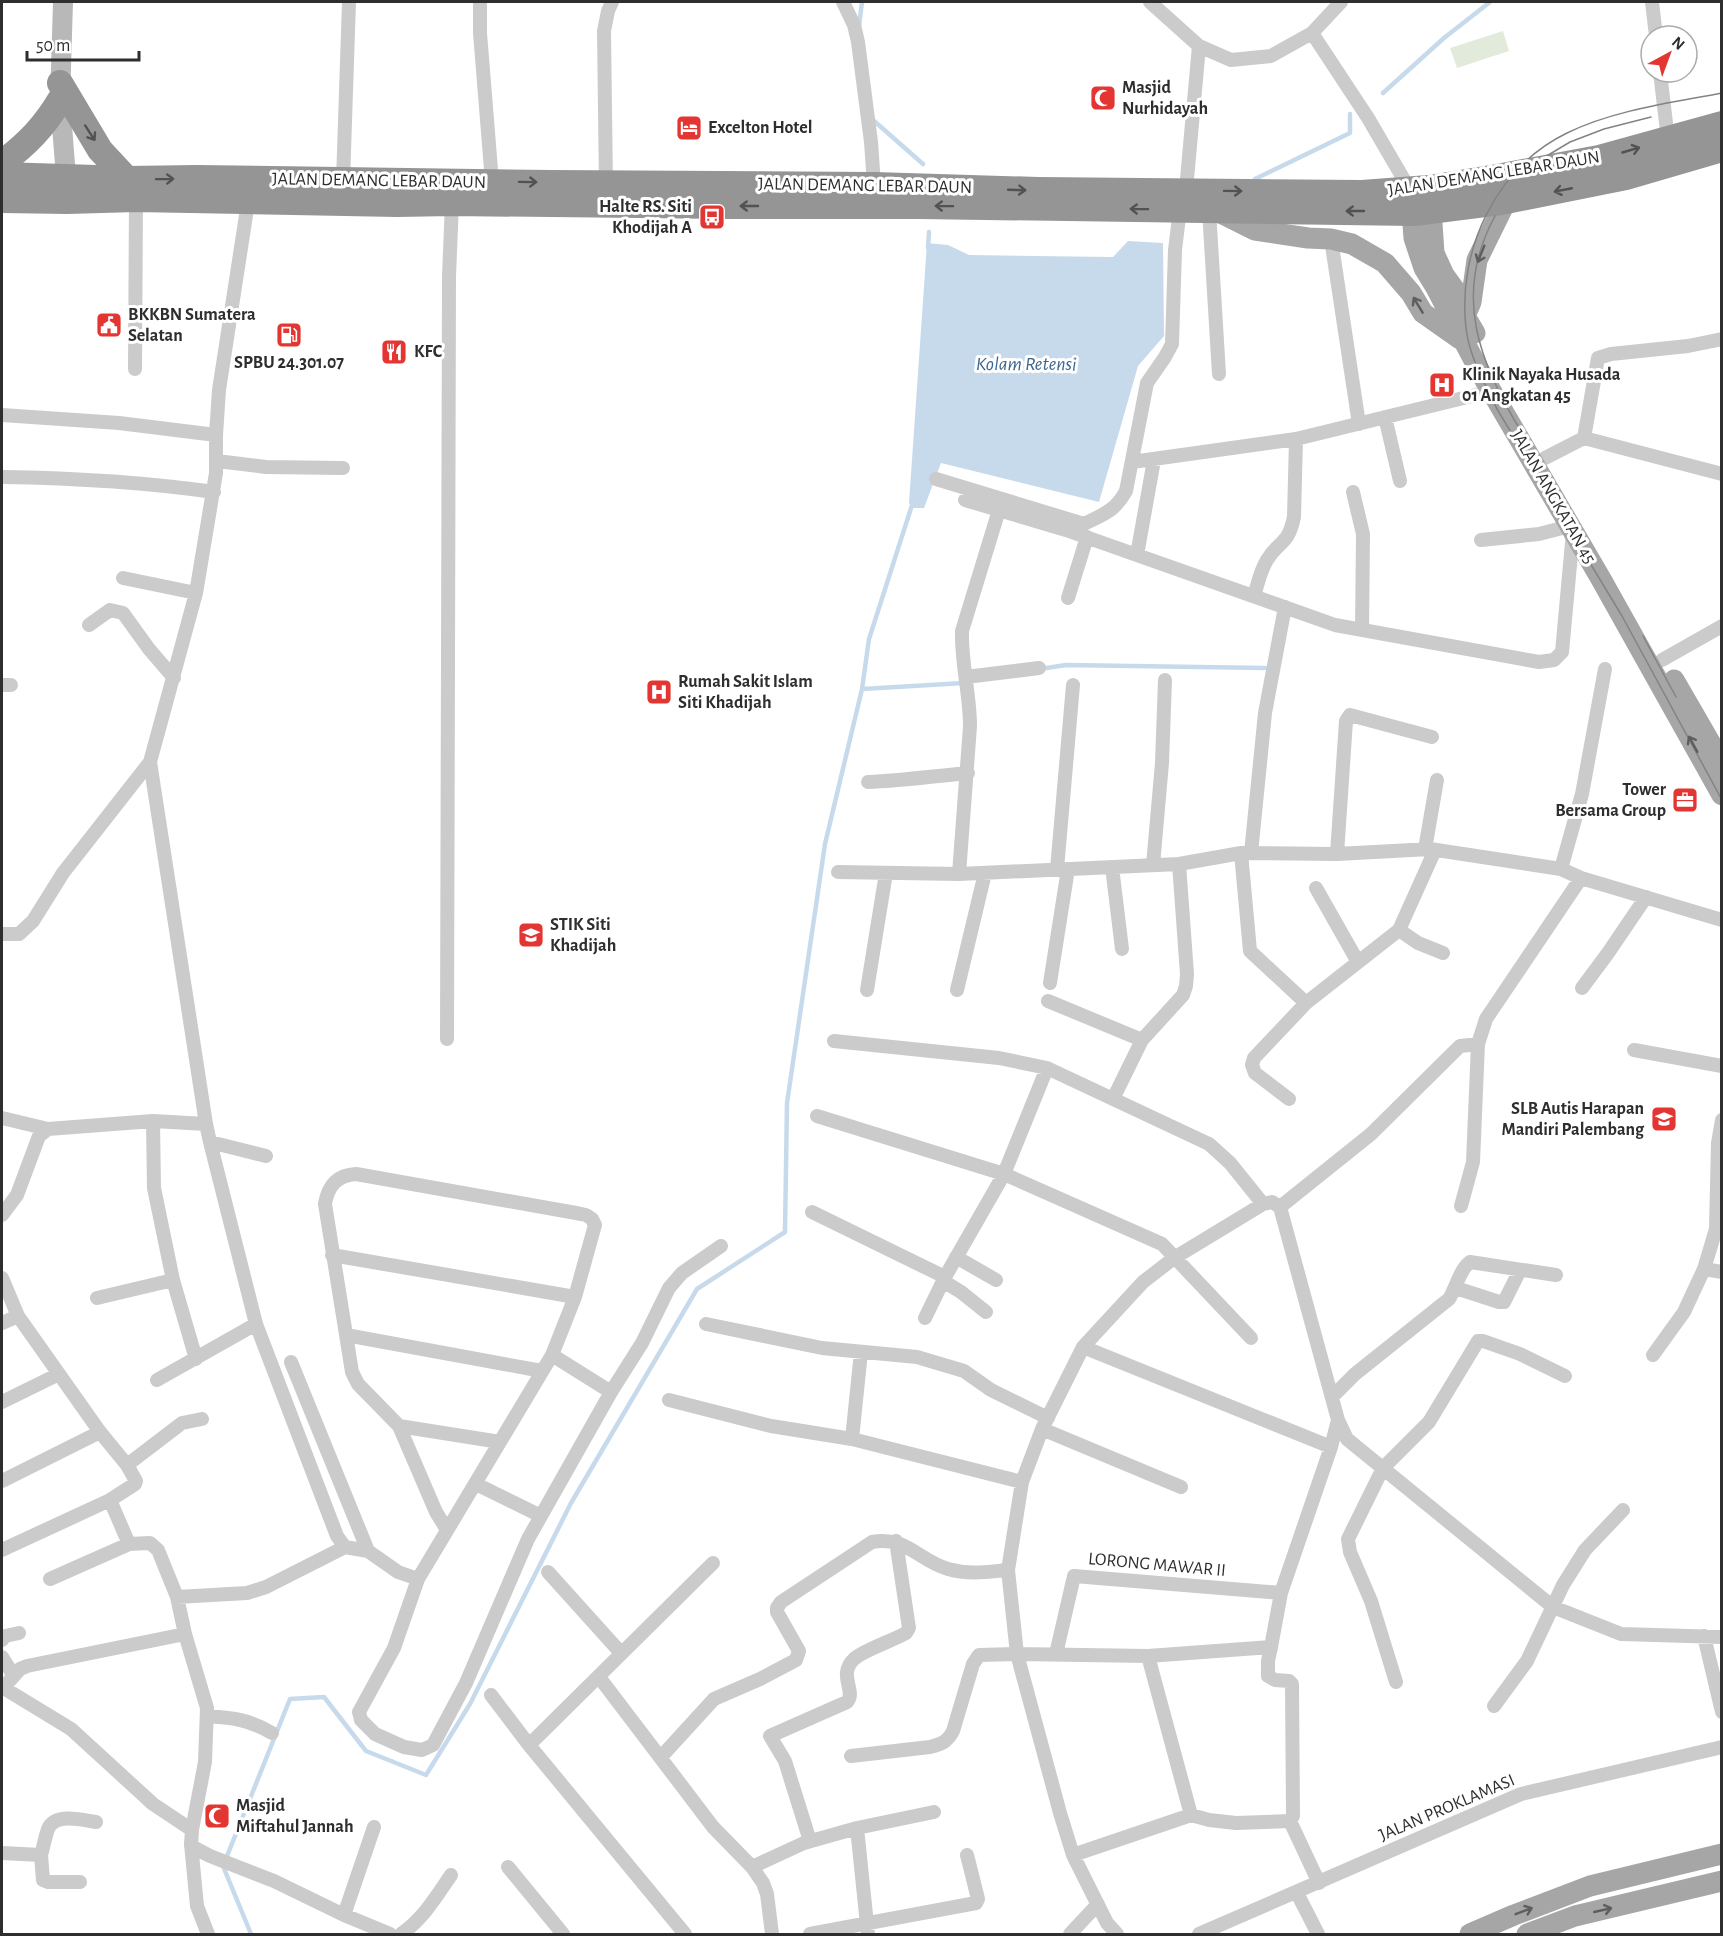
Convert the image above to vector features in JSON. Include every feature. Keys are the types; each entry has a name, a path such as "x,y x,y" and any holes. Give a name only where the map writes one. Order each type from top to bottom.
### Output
{"highway":[{"path":"2,163 21,148 48,120 60,91"},
{"path":"60,91 100,150 132,189"},
{"name":"JALAN DEMANG LEBAR DAUN","path":"249,190 343,181 492,182 605,194 1183,200 1362,193 1421,201 1497,177 1609,157 1722,124"},
{"name":"JALAN DEMANG LEBAR DAUN","path":"2,200 67,189 132,189 197,178 249,190 397,204 874,184 1038,190 1183,200 1212,210 1421,201 1506,201 1626,177 1722,149"},
{"name":"JALAN DEMANG LEBAR DAUN","path":"2,175 67,189"}],"main road":[{"name":"JALAN ANGKATAN 45","path":"1421,201 1434,254 1444,275 1456,293 1466,316 1545,458 1722,763"},
{"name":"JALAN ANGKATAN 45","path":"1421,201 1414,238 1424,268 1463,341 1722,795"},
{"path":"1466,316 1471,302 1477,260 1506,201"},
{"path":"1212,210 1255,230 1308,238 1331,238 1352,244 1385,263 1411,293 1423,313 1463,341"},
{"path":"1470,1935 1514,1915 1590,1886 1722,1854"},
{"path":"1527,1935 1575,1916 1722,1881"}],"street":[{"path":"63,2 60,91 67,189"},
{"path":"343,181 349,2"},
{"path":"480,2 480,33 492,182"},
{"path":"605,194 604,30 612,2"},
{"path":"843,2 854,25 858,42 874,184"},
{"path":"1150,2 1199,46 1231,60 1271,56 1312,33 1341,2"},
{"path":"1652,2 1655,24"},
{"path":"1312,33 1421,201"},
{"path":"936,479 1084,524 1112,511 1120,503 1126,491 1147,383 1166,357 1172,344 1175,250 1183,200 1199,46"},
{"path":"1661,84 1668,140"},
{"path":"132,189 135,369"},
{"path":"2,934 19,934 33,921 63,873 150,762 196,593 213,492 217,461 219,390 249,190"},
{"path":"447,1039 449,276 452,203"},
{"path":"1212,210 1219,374"},
{"path":"1331,238 1359,424"},
{"path":"1584,438 1598,358 1611,354 1688,346 1722,339"},
{"path":"1132,462 1296,439 1492,391"},
{"path":"2,415 119,423 216,435"},
{"path":"1385,417 1400,481"},
{"path":"1545,458 1584,438 1722,474"},
{"path":"1254,596 1265,562 1271,553 1288,538 1292,529 1296,439"},
{"path":"1137,555 1154,460"},
{"path":"217,461 278,467 344,468"},
{"path":"2,477 133,483 213,492"},
{"path":"1353,492 1363,534 1362,630"},
{"path":"965,500 1087,537 1335,625 1539,662 1554,660 1562,652 1572,529 1481,540"},
{"path":"959,874 970,726 962,631 999,510"},
{"path":"1068,598 1087,537"},
{"path":"123,578 196,593"},
{"path":"1285,607 1265,713 1246,853 1250,951 1306,1003"},
{"path":"89,625 110,610 123,613 174,678"},
{"path":"1662,660 1722,626"},
{"path":"967,680 1040,668"},
{"path":"1562,868 1582,794 1605,669"},
{"path":"1153,865 1162,763 1165,680"},
{"path":"1050,983 1063,869 1073,685"},
{"path":"1337,854 1348,717 1350,715 1432,737"},
{"path":"150,762 210,1142 256,1324 337,1536 345,1547"},
{"path":"868,782 968,774"},
{"path":"1289,1099 1255,1072 1252,1065 1254,1058 1306,1003 1399,930 1430,850 1437,780"},
{"path":"838,872 959,874 1179,864 1246,853 1337,854 1430,850 1562,868 1581,878 1722,920"},
{"path":"1113,1099 1142,1040 1183,995 1186,986 1179,864"},
{"path":"1112,867 1122,949"},
{"path":"867,990 886,873"},
{"path":"957,990 985,873"},
{"path":"1461,1206 1473,1162 1478,1044 1486,1019 1581,878"},
{"path":"1316,888 1358,962"},
{"path":"1582,988 1646,897"},
{"path":"1399,930 1418,943 1443,953"},
{"path":"1048,1001 1142,1040"},
{"path":"834,1041 999,1058 1047,1068 1209,1144 1230,1163 1263,1204"},
{"path":"1280,1207 1371,1134 1460,1046 1478,1044"},
{"path":"1634,1050 1722,1066"},
{"path":"925,1318 956,1257 1004,1174 1047,1068"},
{"path":"817,1116 1004,1174 1162,1244 1251,1338"},
{"path":"2,1118 48,1129 153,1121 206,1124"},
{"path":"1653,1355 1684,1312 1704,1269 1716,1229 1722,1120"},
{"path":"153,1121 154,1188 173,1280 196,1359"},
{"path":"2,1215 17,1195 39,1136 48,1129"},
{"path":"210,1142 266,1156"},
{"path":"447,1530 436,1512 399,1426 358,1384 352,1372 325,1204 327,1193 338,1179 347,1175 368,1176 586,1215 595,1225 575,1297 552,1355 418,1579 394,1648 359,1712 361,1720 375,1734 404,1747 422,1750 433,1744 466,1683 528,1539 611,1392 642,1343 669,1288 682,1274 720,1246"},
{"path":"1117,1935 1107,1923 1073,1855 1017,1653 1008,1570 1022,1482 1045,1424 1083,1347 1143,1282 1174,1258 1263,1204 1272,1202 1280,1207 1338,1420 1347,1439 1553,1607 1621,1634 1722,1637"},
{"path":"812,1212 944,1279 986,1312"},
{"path":"332,1255 575,1297"},
{"path":"956,1257 996,1280"},
{"path":"1332,1397 1355,1374 1449,1299 1465,1265 1470,1262 1556,1275"},
{"path":"1704,1269 1722,1272"},
{"path":"1456,1288 1504,1302 1520,1270"},
{"path":"2,1278 18,1316 100,1432 136,1478 135,1484 110,1500 2,1550"},
{"path":"97,1298 173,1280"},
{"path":"2,1323 18,1316"},
{"path":"706,1323 822,1348 917,1357 964,1371 1045,1424 1181,1487"},
{"path":"157,1380 256,1324"},
{"path":"346,1335 542,1371"},
{"path":"1396,1682 1371,1601 1350,1552 1348,1539 1383,1468 1429,1422 1478,1341 1520,1354 1566,1376"},
{"path":"1083,1347 1331,1447"},
{"path":"852,1440 861,1352"},
{"path":"552,1355 611,1392"},
{"path":"291,1362 368,1551"},
{"path":"2,1402 59,1374"},
{"path":"669,1400 771,1426 852,1440 1022,1482"},
{"path":"128,1465 182,1423 202,1419"},
{"path":"294,1424 314,1419"},
{"path":"1290,1821 1293,1816 1292,1684 1290,1681 1275,1680 1268,1676 1268,1661 1281,1593 1331,1447 1338,1420"},
{"path":"399,1426 500,1442"},
{"path":"2,1481 100,1432"},
{"path":"476,1484 541,1516"},
{"path":"110,1500 129,1544"},
{"path":"1494,1706 1527,1661 1563,1585 1585,1550 1623,1509"},
{"path":"661,1757 714,1699 795,1660 799,1651 777,1612 777,1608 781,1602 872,1542 896,1541 946,1568 970,1574 1008,1570"},
{"path":"810,1841 785,1761 770,1736 850,1699 851,1693 846,1675 855,1658 906,1633 909,1628 896,1541"},
{"path":"50,1579 129,1544 150,1543 158,1550 177,1598 207,1708 205,1762 191,1846 196,1906 208,1935"},
{"path":"177,1598 247,1593 266,1587 345,1547 368,1551 398,1572 418,1579"},
{"path":"529,1745 713,1563"},
{"path":"548,1572 621,1653"},
{"name":"LORONG MAWAR II","path":"1056,1654 1074,1576 1281,1593"},
{"path":"2,1640 5,1636 19,1633"},
{"path":"185,1634 27,1666 2,1688 70,1729 153,1804 192,1830"},
{"path":"1704,1636 1722,1712"},
{"path":"851,1756 943,1744 949,1739 975,1659 984,1654 1148,1656 1271,1647"},
{"path":"1148,1656 1191,1815"},
{"path":"2,1658 14,1676"},
{"path":"599,1677 713,1827 752,1867 763,1883 767,1894 772,1935"},
{"path":"490,1695 685,1935"},
{"path":"207,1716 256,1723 272,1733"},
{"name":"JALAN PROKLAMASI","path":"1198,1935 1521,1794 1722,1747"},
{"path":"752,1867 810,1841 857,1828 934,1812"},
{"path":"1073,1855 1191,1815 1236,1823 1290,1821"},
{"path":"80,1882 44,1880 41,1855 50,1826 55,1820 70,1818 96,1822"},
{"path":"1290,1821 1319,1883"},
{"path":"344,1915 374,1827"},
{"path":"857,1828 867,1930"},
{"path":"191,1846 210,1856 274,1881 381,1932"},
{"path":"2,1853 41,1855"},
{"path":"810,1935 867,1930 977,1902 967,1855"},
{"path":"508,1867 563,1935"},
{"path":"401,1935 423,1916 451,1875"},
{"path":"1297,1893 1318,1935"},
{"path":"1070,1935 1098,1904"}],"green space":[{"path":"1503,31 1509,51 1457,68 1450,48"}],"water":[{"name":"Kolam Retensi","path":"1128,241 1163,243 1164,336 1138,366 1099,502 941,463 924,508 913,508 909,503 927,243 948,245 969,255 1113,257"}],"waterway":[{"path":"859,26 862,2"},
{"path":"1383,93 1444,38 1490,2"},
{"path":"1255,179 1350,133 1350,114"},
{"path":"873,120 923,164"},
{"path":"928,248 929,232"},
{"path":"251,1934 223,1866 290,1699 324,1697 366,1751 426,1775 470,1704 571,1503 697,1289 785,1232 787,1103 825,844 862,689 869,639 913,502"},
{"path":"1040,669 1066,665 1265,668"},
{"path":"862,689 964,683"}],"tram line":[{"path":"1722,93 1604,118 1567,133 1542,148 1501,190 1486,215 1475,242 1468,270 1465,299 1466,328 1470,349 1497,409 1622,616 1722,800"},
{"path":"1545,157 1570,142 1604,129 1651,117"},
{"path":"1495,216 1482,245 1475,273 1473,301 1476,328 1483,354 1494,380 1522,433"},
{"path":"1643,636 1676,697"}],"place":[{"name":"Masjid Nurhidayah","path":"1103,98"},
{"name":"Excelton Hotel","path":"689,128"},
{"name":"Halte RS. Siti Khodijah A","path":"712,217"},
{"name":"BKKBN Sumatera Selatan","path":"109,325"},
{"name":"SPBU 24.301.07","path":"289,335"},
{"name":"KFC","path":"394,352"},
{"name":"Klinik Nayaka Husada 01 Angkatan 45","path":"1442,385"},
{"name":"Rumah Sakit Islam Siti Khadijah","path":"659,692"},
{"name":"Tower Bersama Group","path":"1685,800"},
{"name":"STIK Siti Khadijah","path":"531,935"},
{"name":"SLB Autis Harapan Mandiri Palembang","path":"1664,1119"},
{"name":"Masjid Miftahul Jannah","path":"217,1816"}]}
